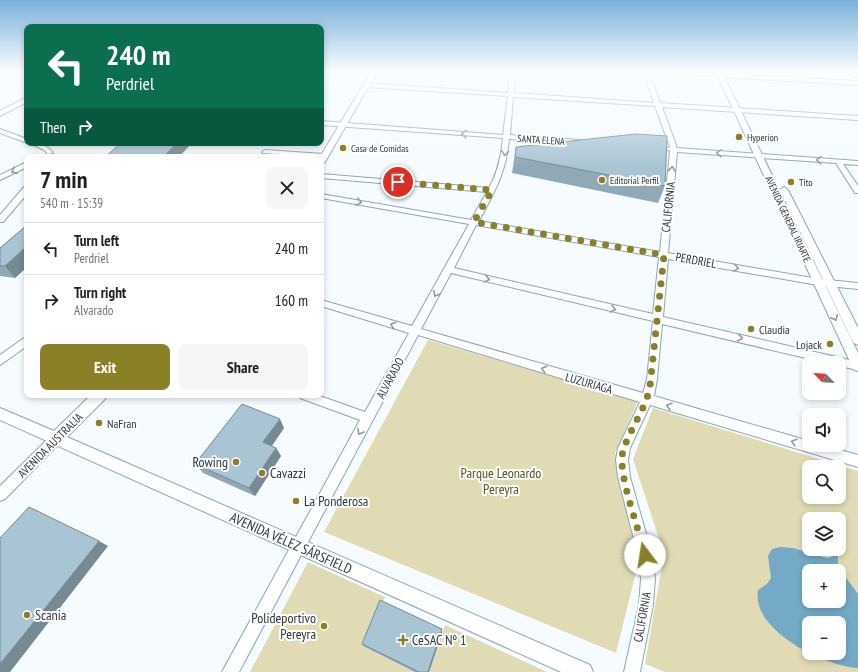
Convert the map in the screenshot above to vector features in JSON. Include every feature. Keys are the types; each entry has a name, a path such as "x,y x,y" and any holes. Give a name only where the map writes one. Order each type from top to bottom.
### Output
{"main road":[{"path":"0,114 19,103"},
{"path":"324,157 355,103"},
{"name":"AVENIDA GENERAL IRIARTE","path":"737,103 858,366"},
{"name":"AVENIDA GENERAL IRIARTE","path":"762,156 831,284 858,340"},
{"name":"AVENIDA AUSTRALIA","path":"56,439 97,398"},
{"name":"AVENIDA VÉLEZ SÁRSFIELD","path":"0,414 583,672"}],"street":[{"name":"ALVARADO","path":"230,672 492,190 504,162 510,103"},
{"path":"635,103 858,118"},
{"name":"CALIFORNIA","path":"632,672 646,605 648,575 645,555 624,477 622,460 624,448 646,399 652,379 674,149 659,105"},
{"name":"SANTA ELENA","path":"324,123 586,143"},
{"path":"0,131 24,140"},
{"path":"40,146 46,149 50,154"},
{"path":"658,148 858,163"},
{"path":"265,152 282,154"},
{"path":"838,161 858,191"},
{"path":"0,178 24,166"},
{"path":"324,176 492,190"},
{"path":"0,220 24,192"},
{"name":"PERDRIEL","path":"324,197 818,282 858,286"},
{"path":"449,270 858,366"},
{"name":"LUZURIAGA","path":"324,304 415,332 858,461"},
{"path":"0,362 24,342"},
{"path":"312,398 368,418"},
{"name":"AVENIDA AUSTRALIA","path":"0,495 56,439"}],"green space":[{"name":"Parque Leonardo Pereyra","path":"428,340 638,401 615,453 642,548 616,653 324,532"},
{"path":"653,408 822,460 802,460 802,504 846,504 846,467 858,471 858,672 665,672 645,664 664,554 633,459"},
{"name":"Polideportivo Pereyra","path":"308,562 385,597 365,647 415,672 250,672"},
{"path":"445,625 547,672 429,672"}],"water":[{"path":"780,547 802,551 802,556 820,556 827,558 838,556 838,564 802,564 802,608 846,608 846,578 858,594 858,668 844,666 825,660 846,660 846,616 802,616 802,649 778,632 766,619 759,605 758,590 767,584 771,578 768,556 772,549"}],"building":[{"path":"635,134 667,136 665,186 515,157 516,147"},
{"path":"118,146 174,146 166,154 108,154"},
{"path":"24,228 24,249 5,266 0,266 0,248"},
{"name":"Rowing","path":"242,404 280,419 263,442 276,448 249,488 195,464"},
{"name":"Scania","path":"29,507 99,541 0,664 0,538"},
{"name":"CeSAC Nº 1","path":"380,600 442,629 428,672 419,672 362,644"}],"place":[{"name":"Hyperion","path":"739,137"},
{"name":"Casa de Comidas","path":"343,148"},
{"name":"Editorial Perfil","path":"602,180"},
{"name":"Tito","path":"791,182"},
{"name":"Claudia","path":"751,329"},
{"name":"Lojack","path":"830,344"},
{"name":"NaFran","path":"99,423"},
{"name":"Rowing","path":"236,462"},
{"name":"Cavazzi","path":"262,473"},
{"name":"La Ponderosa","path":"296,501"},
{"name":"Scania","path":"27,615"},
{"name":"Polideportivo Pereyra","path":"324,626"},
{"name":"CeSAC Nº 1","path":"403,640"}],"route":[{"path":"398,182 492,190 474,222 664,255 652,379 648,396 624,448 622,456 622,470 645,555"}]}
